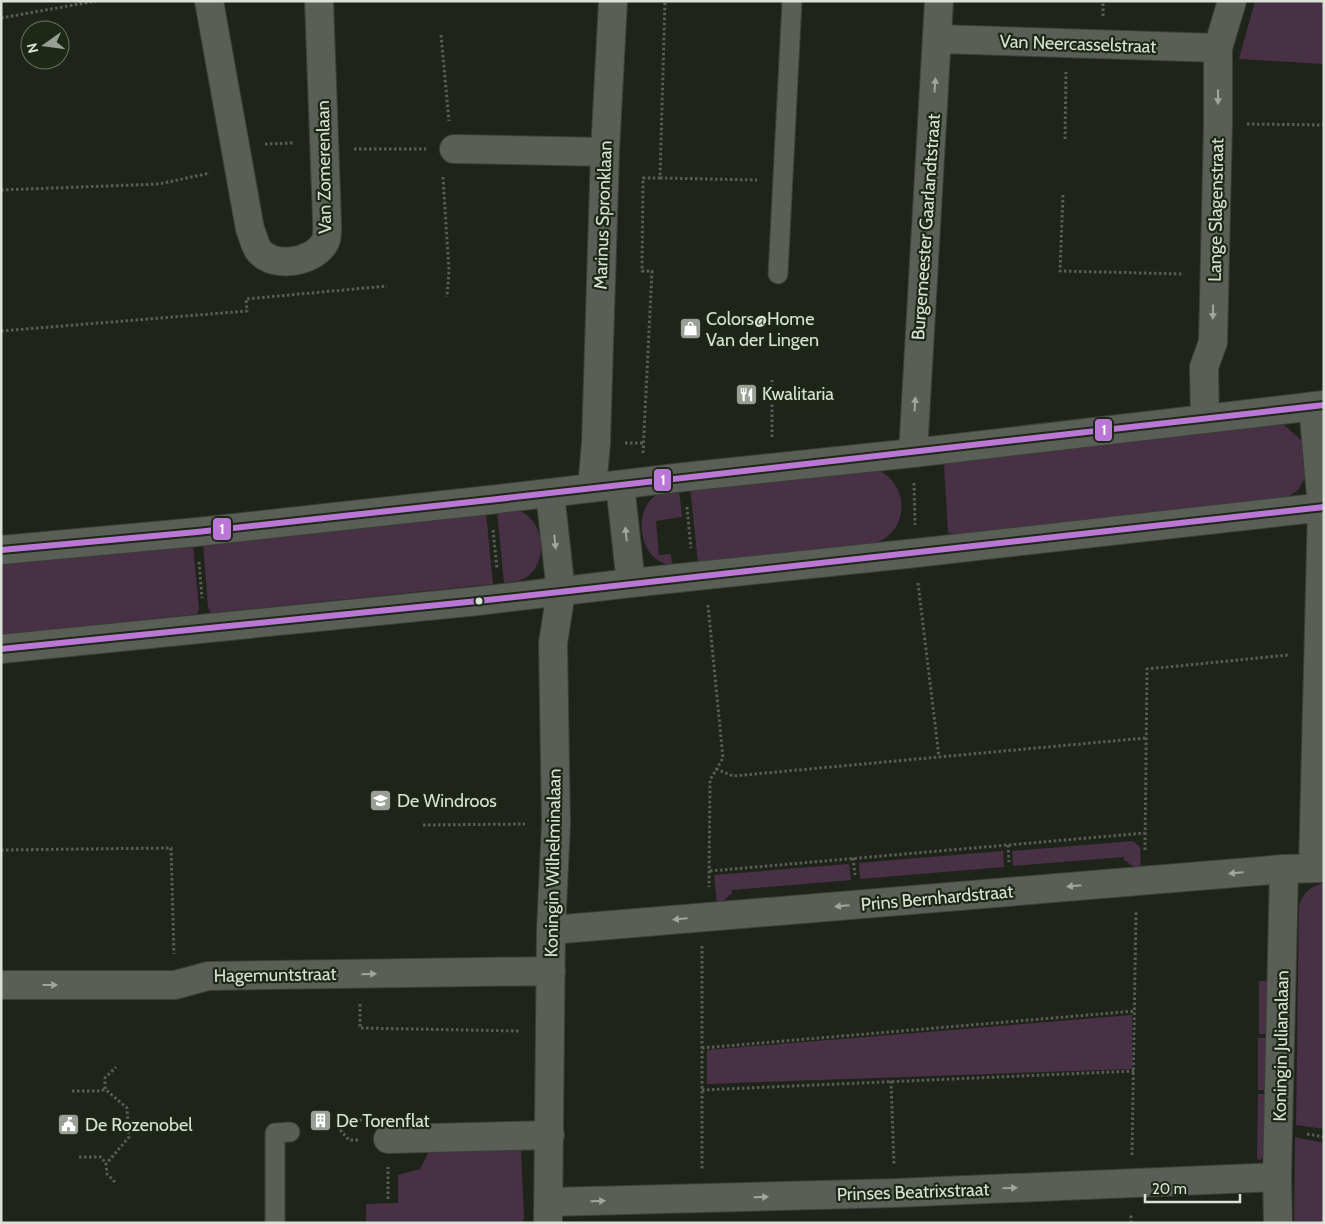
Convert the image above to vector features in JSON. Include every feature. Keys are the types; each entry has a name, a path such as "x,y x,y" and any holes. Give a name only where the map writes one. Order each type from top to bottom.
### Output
{"street":[{"name":"Van Zomerenlaan","path":"209,1 250,229 258,250 272,261 295,261 314,255 326,242 328,221 319,1"},
{"name":"Marinus Spronklaan","path":"592,488 596,433 605,152 613,1"},
{"name":"Burgemeester Gaarlandtstraat","path":"913,453 939,1"},
{"name":"Lange Slagenstraat","path":"1205,419 1204,368 1213,342 1218,48 1232,1"},
{"name":"Van Neercasselstraat","path":"938,39 1218,48"},
{"path":"448,149 605,152"},
{"path":"1,550 196,532 489,500 913,453 1318,405 1323,507 1318,652 1318,868"},
{"path":"620,485 631,583"},
{"name":"Koningin Wilhelminalaan","path":"549,1212 551,930 556,824 554,643 561,592 550,493"},
{"path":"1,649 561,592 1323,507"},
{"name":"Prins Bernhardstraat","path":"551,930 1284,869 1318,868"},
{"name":"Koningin Julianalaan","path":"1278,1223 1277,1177 1284,869"},
{"name":"Hagemuntstraat","path":"1,985 175,985 208,976 551,971"},
{"path":"388,1139 550,1135"},
{"name":"Prinses Beatrixstraat","path":"549,1212 702,1199 1277,1177"}],"lane":[{"path":"778,274 792,1"},
{"path":"275,1223 275,1133 290,1132"}],"path":[{"path":"1,18 96,1"},
{"path":"660,178 665,1"},
{"path":"441,35 448,149 449,271 447,297"},
{"path":"1065,138 1067,44"},
{"path":"1218,124 1324,125"},
{"path":"1,190 159,184 222,170 250,146 290,142 353,149 448,149"},
{"path":"643,458 652,271 642,271 643,178 782,180"},
{"path":"1063,195 1060,271 1192,274"},
{"path":"1,331 247,311 246,299 387,286"},
{"path":"772,380 772,443"},
{"path":"913,453 917,577 939,757"},
{"path":"684,477 694,577 707,595 723,758 710,780 709,902 702,918 702,1199"},
{"path":"489,500 500,598"},
{"path":"196,532 205,629"},
{"path":"1131,1223 1134,1011 1145,833 1147,669 1318,652"},
{"path":"716,768 733,776 1145,738"},
{"path":"423,825 556,824"},
{"path":"710,871 1145,833"},
{"path":"1,850 171,848 175,985"},
{"path":"360,974 360,1028 550,1032"},
{"path":"702,1048 1134,1011"},
{"path":"106,1164 129,1137 127,1108 105,1089 105,1078 116,1067"},
{"path":"702,1090 1134,1071"},
{"path":"891,1081 895,1193"},
{"path":"72,1091 101,1091 105,1089"},
{"path":"79,1157 101,1157 106,1164 107,1174 115,1182"}],"shaded area":[{"path":"1255,1 1324,1 1324,64 1239,59"},
{"path":"1282,423 1302,441 1306,471 1305,478 1298,490 1286,498 956,534 948,533 944,465 949,461"},
{"path":"877,470 888,476 896,485 902,507 895,529 875,543 698,563 690,488"},
{"path":"679,489 682,517 656,521 659,555 671,554 672,565 661,562 652,556 646,546 643,536 643,513 648,503 656,495"},
{"path":"515,509 525,514 538,530 541,550 534,570 527,577 504,583 497,511"},
{"path":"486,512 493,584 211,613 208,608 203,543"},
{"path":"193,544 199,610 197,614 1,635 1,564"},
{"path":"1133,841 1140,847 1141,870 1124,860 1124,857 1013,866 1012,851"},
{"path":"1003,851 1004,867 860,879 859,863"},
{"path":"849,864 851,880 732,890 732,893 721,903 717,904 714,875"},
{"path":"1324,883 1324,1129 1296,1125 1299,905 1308,890"},
{"path":"1259,981 1271,981 1270,1034 1259,1034"},
{"path":"1132,1015 1132,1069 707,1084 707,1050"},
{"path":"1258,1038 1270,1038 1269,1090 1258,1090"},
{"path":"1258,1094 1269,1094 1266,1152 1260,1160 1257,1159"},
{"path":"1295,1137 1324,1143 1323,1223 1294,1223"},
{"path":"431,1148 521,1148 524,1218 522,1223 366,1223 366,1204 398,1203 398,1175 420,1169"}],"transit line":[{"name":"1","path":"1,550 197,532 489,500 1324,405"},
{"name":"1","path":"1,649 478,601 1324,507"}],"place":[{"name":"Colors@Home Van der Lingen","path":"690,329"},
{"name":"Kwalitaria","path":"746,394"},
{"name":"De Windroos","path":"381,801"},
{"name":"De Torenflat","path":"320,1121"},
{"name":"De Rozenobel","path":"69,1125"}]}
